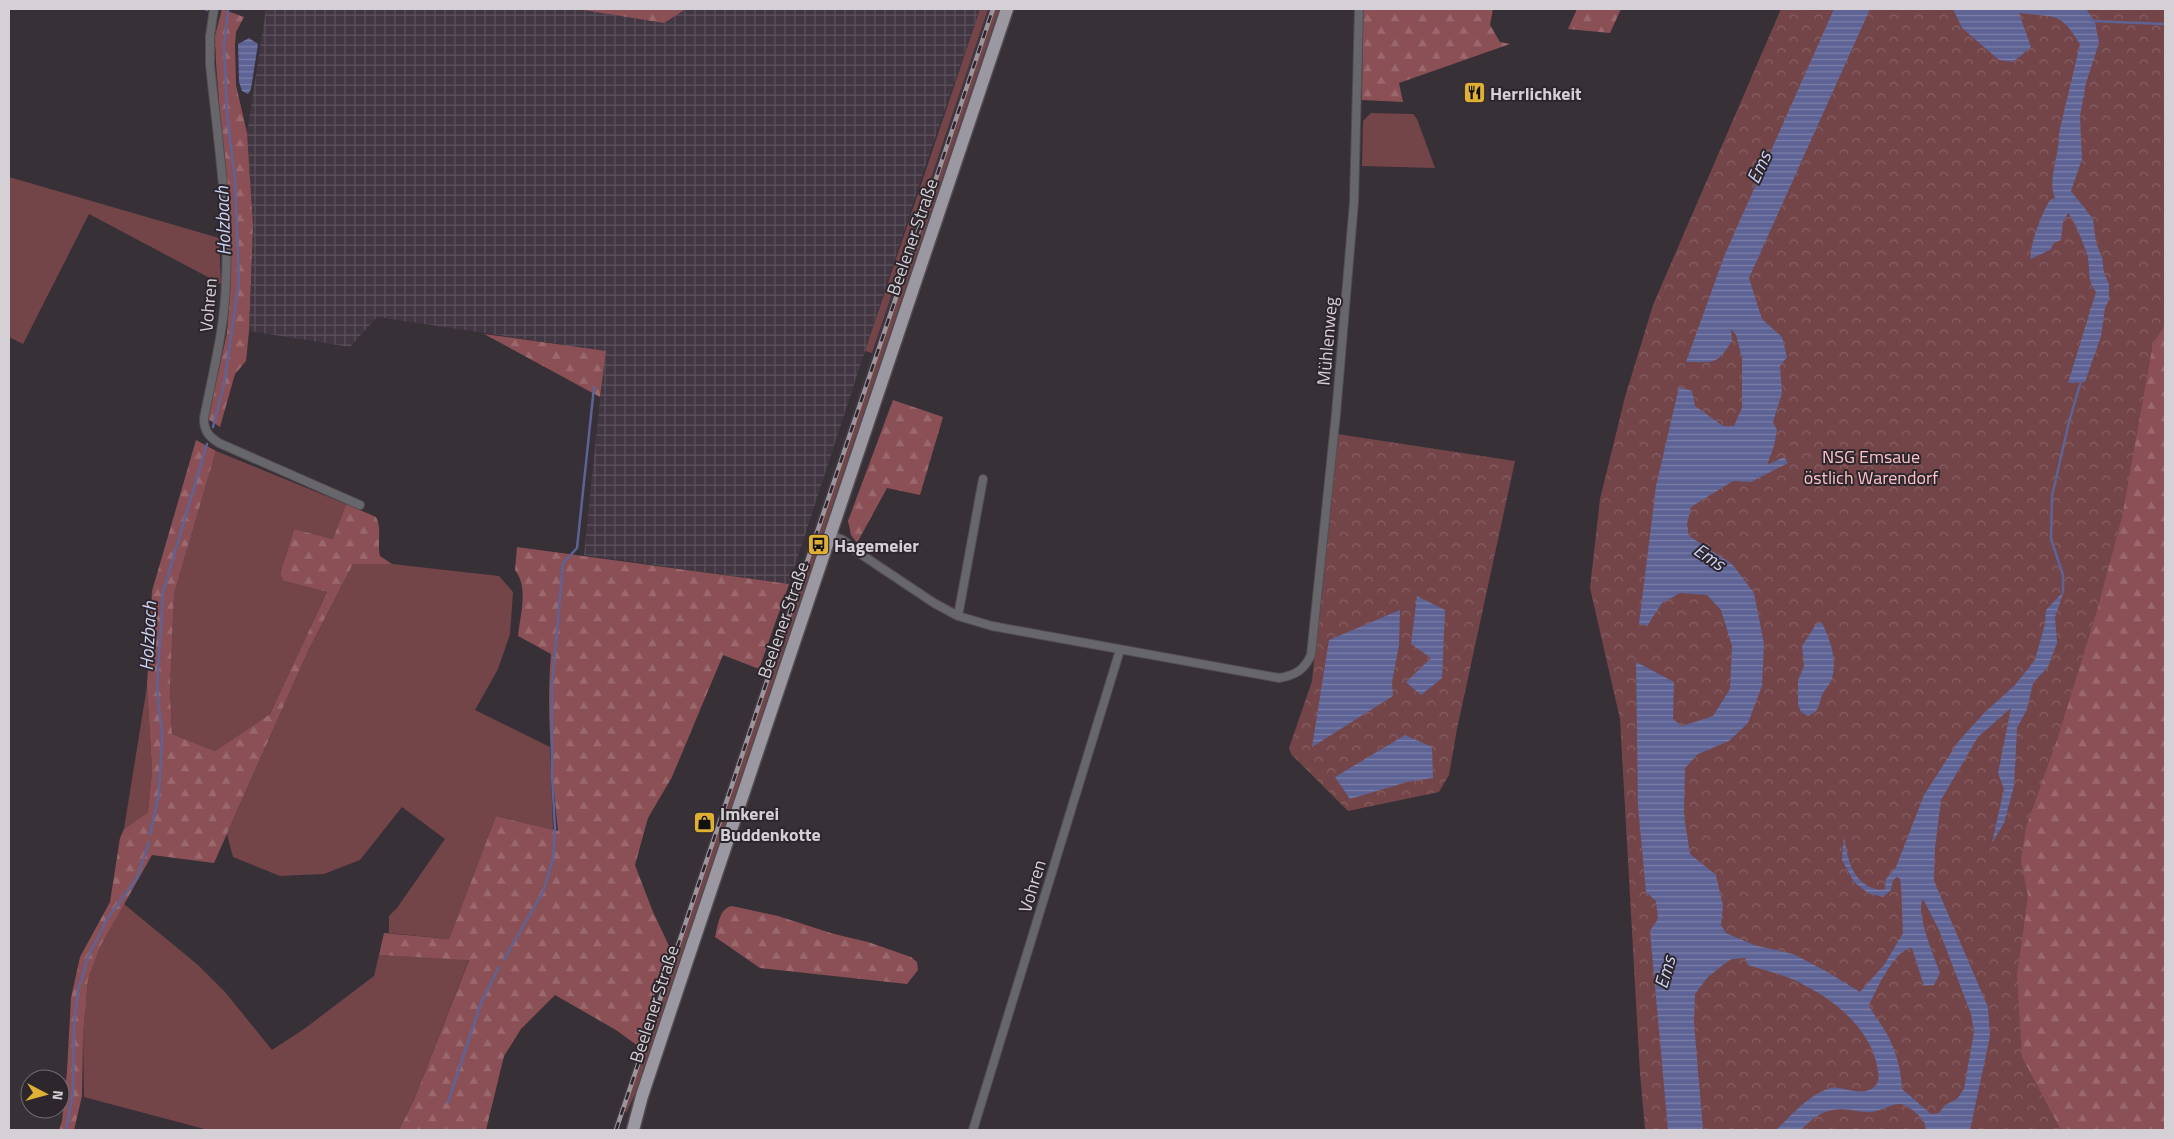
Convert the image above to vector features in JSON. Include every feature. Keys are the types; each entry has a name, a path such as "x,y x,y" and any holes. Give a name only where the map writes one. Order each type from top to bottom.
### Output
{"main road":[{"name":"Beelener Straße","path":"633,1130 642,1096 684,970 1007,9"}],"street":[{"name":"Vohren","path":"214,9 210,36 210,64 226,238 226,280 222,333 204,418 204,428 208,435 218,443 360,505"},
{"name":"Mühlenweg","path":"1120,650 1280,678 1292,676 1301,671 1311,655 1336,414 1356,169 1359,9"},
{"path":"958,616 983,479"},
{"path":"830,535 843,540 859,553 934,603 958,616 992,626 1120,650"},
{"name":"Vohren","path":"973,1130 1120,650"}],"shaded area":[{"path":"266,9 577,9 663,23 686,9 980,9 926,164 789,584 584,555 605,351 377,317 350,347 249,331 253,225 247,133"},
{"path":"988,9 995,9 617,1130 612,1130"}],"green space":[{"path":"222,9 244,17 236,32 236,85 247,133 253,225 246,361 235,374 220,427 208,419 227,333 231,281 230,238 215,36"},
{"path":"577,9 686,9 664,23"},
{"path":"980,9 988,9 872,353 865,351"},
{"path":"995,9 999,9 635,1094 626,1113 624,1110"},
{"path":"1363,9 1493,9 1490,25 1500,42 1510,44 1399,83 1403,102 1362,100"},
{"path":"1577,9 1621,9 1610,33 1568,29"},
{"name":"NSG Emsaue östlich Warendorf","path":"1781,9 2165,9 2165,325 2153,344 2122,517 2097,611 2058,737 2026,827 2021,861 2028,896 2017,975 2022,1057 2061,1130 1645,1130 1640,1073 1620,719 1590,588 1600,499 1625,397 1653,305"},
{"path":"1371,113 1413,114 1417,119 1435,168 1362,166 1363,121"},
{"path":"9,177 219,238 221,284 89,214 23,344 9,337"},
{"path":"2165,180 2165,1130 1970,1130 1830,801"},
{"path":"484,334 606,351 600,397"},
{"path":"893,400 943,417 920,495 887,488 857,543 851,535 848,521"},
{"path":"1337,434 1515,461 1457,729 1449,775 1439,792 1348,811 1291,754 1289,748 1312,681"},
{"path":"196,440 216,451 174,594 170,690 172,734 215,751 270,714 327,592 284,581 280,574 294,529 333,539 346,504 376,517 379,526 380,556 392,564 353,564 308,651 214,863 152,855 101,945 88,979 83,1037 82,1096 74,1130 59,1130 62,1119 70,1119 70,1069 67,1069 71,998 80,957 110,902 120,838 124,829 148,812 152,770 147,686 152,591"},
{"path":"216,451 346,504 333,539 294,529 280,574 284,581 327,592 270,714 215,751 172,734 170,690 174,594"},
{"path":"517,547 789,584 759,669 723,655 672,777 648,818 635,865 653,912 670,948 638,1046 616,1030 555,995 521,1029 504,1056 486,1130 399,1130 414,1100 469,960 379,955 384,933 449,939 496,816 558,831 549,721 551,654 518,636 523,593 522,585 515,570"},
{"path":"353,564 392,564 499,576 513,592 510,634 498,669 475,710 550,747 553,830 496,816 449,939 389,933 389,916 397,908 445,839 402,807 360,860 324,874 280,876 233,857 227,834 308,651"},
{"path":"147,686 152,770 148,812 124,829"},
{"path":"124,904 198,965 225,992 272,1050 304,1029 374,976 379,955 469,959 414,1100 399,1130 208,1130 84,1097 83,1037 88,979 101,945"},
{"path":"732,906 778,916 834,934 868,942 911,957 917,962 918,970 907,984 760,968 715,937 718,923 724,910"}],"water":[{"name":"Ems","path":"1834,9 1870,9 1749,278 1762,319 1782,337 1787,357 1780,366 1782,393 1773,422 1777,430 1774,446 1767,465 1784,457 1788,463 1751,482 1733,481 1691,507 1687,524 1689,536 1732,564 1754,593 1764,644 1762,686 1748,723 1729,741 1698,754 1685,768 1684,816 1690,854 1716,875 1723,906 1721,925 1726,933 1754,945 1793,954 1860,992 1884,965 1903,933 1901,885 1900,879 1897,877 1893,880 1891,890 1883,897 1868,893 1854,882 1842,860 1844,836 1851,867 1855,874 1866,885 1885,889 1886,879 1896,867 1924,795 1958,742 1984,713 2014,686 2035,660 2045,624 2046,610 2064,591 2055,617 2057,643 2048,667 2033,683 2027,709 2017,728 2014,786 2004,823 1992,843 2004,789 1998,773 2011,708 1978,737 1941,800 1935,848 1934,881 1988,1007 1990,1036 1970,1130 1926,1130 1921,1117 1905,1105 1895,1104 1870,1112 1836,1109 1818,1115 1801,1130 1776,1130 1801,1106 1822,1091 1835,1088 1863,1091 1874,1087 1878,1080 1877,1066 1868,1041 1860,1029 1829,1000 1799,982 1748,965 1745,958 1732,959 1724,964 1707,978 1695,994 1694,1023 1703,1130 1668,1130 1650,931 1658,919 1656,901 1646,892 1638,806 1636,662 1674,682 1673,719 1682,726 1713,716 1730,689 1732,646 1721,610 1707,595 1680,593 1662,603 1647,626 1639,624 1656,486 1679,387 1692,391 1695,406 1723,426 1734,426 1742,408 1742,358 1736,335 1731,329 1732,341 1718,359 1709,362 1686,362 1725,254","holes":["1923,899 1939,930 1971,1014 1974,1032 1964,1089 1957,1099 1945,1105 1939,1113 1931,1114 1902,1089 1899,1066 1894,1050 1888,1036 1869,1005 1893,962 1899,955 1912,948 1924,986 1934,985 1940,973 1923,924 1921,914"]},
{"path":"1953,9 2086,9 2095,22 2099,43 2086,83 2080,116 2082,159 2071,191 2093,219 2096,243 2109,284 2109,300 2105,308 2101,336 2085,382 2068,383 2096,292 2090,279 2085,248 2068,213 2063,222 2061,240 2054,243 2050,250 2031,259 2034,238 2044,212 2050,200 2055,198 2052,183 2059,133 2080,44 2073,33 2061,21 2049,16 2019,13 2031,47 2013,62 1999,60 1962,28"},
{"path":"249,38 258,44 251,89 248,94 242,91 239,82 238,44"},
{"path":"1417,596 1445,610 1442,678 1421,695 1406,682 1431,658 1411,644"},
{"path":"1400,610 1399,645 1392,682 1393,696 1312,747 1329,640"},
{"path":"1817,623 1822,623 1828,637 1834,666 1831,681 1823,693 1818,708 1808,716 1801,712 1798,705 1798,680 1804,666 1802,646"},
{"path":"1405,735 1432,747 1433,778 1407,782 1350,799 1335,777"}],"waterway":[{"name":"Holzbach","path":"213,427 224,384 239,282 235,180 227,113 224,46 228,11"},
{"path":"2092,21 2165,24"},
{"path":"2063,592 2063,575 2051,539 2052,496 2069,422 2081,381"},
{"path":"504,959 543,892 553,859 555,828 552,775 552,685 563,563 577,548 594,387"},
{"name":"Holzbach","path":"150,834 159,794 162,736 157,688 163,592 207,444"},
{"name":"Holzbach","path":"66,1130 73,1092 74,1026 78,990 88,957 107,919 137,878 149,842"},
{"path":"448,1102 481,1003 499,967"}],"railway":[{"path":"616,1130 993,9"}],"place":[{"name":"Herrlichkeit","path":"1474,93"},
{"name":"Hagemeier","path":"818,545"},
{"name":"Imkerei Buddenkotte","path":"704,823"}]}
